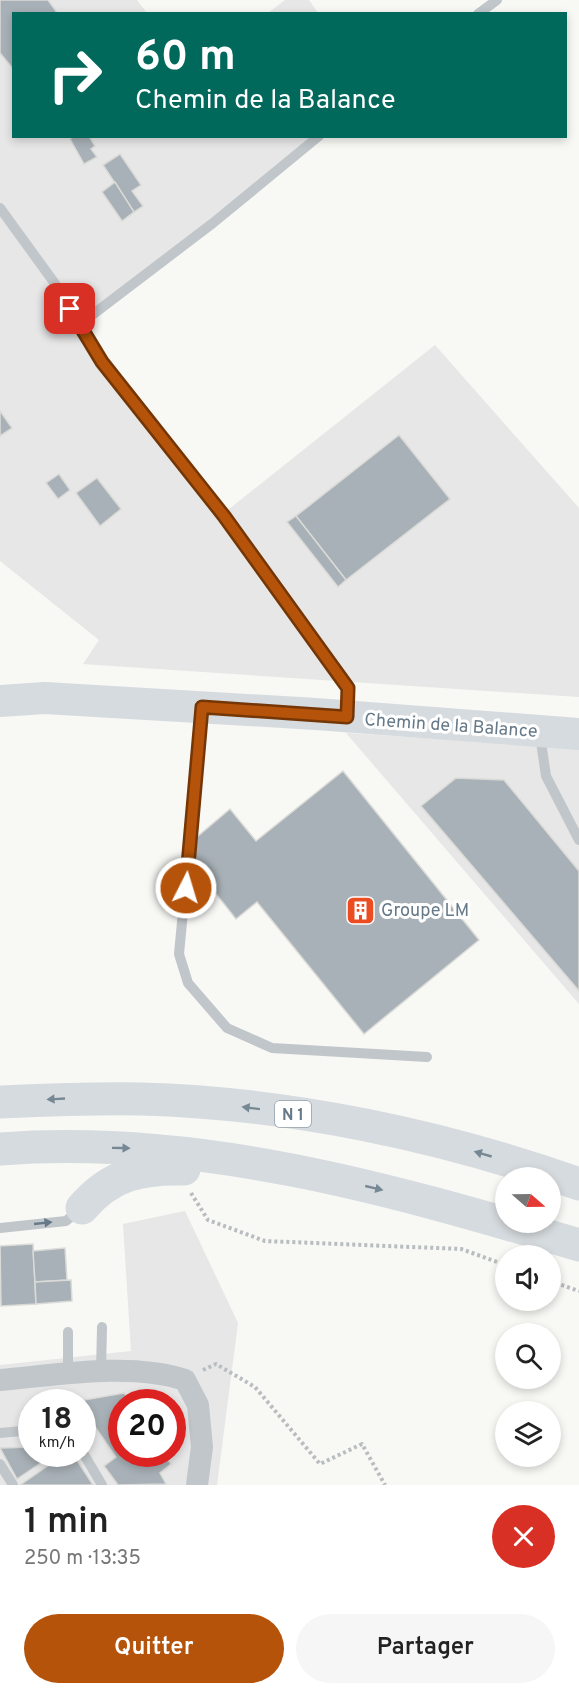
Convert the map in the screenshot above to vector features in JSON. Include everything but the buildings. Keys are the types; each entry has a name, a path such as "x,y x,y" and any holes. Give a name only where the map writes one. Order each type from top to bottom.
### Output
{"highway":[{"name":"N 1","path":"0,1102 144,1099 246,1107 362,1125 466,1149 579,1184"},
{"path":"0,1149 132,1148 202,1154 317,1175 427,1200 579,1245"},
{"path":"82,1208 97,1191 132,1172 174,1169 317,1175"}],"street":[{"name":"Chemin de la Balance","path":"0,701 45,698 579,734"},
{"path":"0,1380 101,1372 165,1373 185,1380 198,1405 202,1447 197,1485"}],"lane":[{"path":"481,12 497,0"},
{"path":"79,325 213,223 317,138"},
{"path":"0,208 61,292 102,362 224,516 348,688 347,717"},
{"path":"202,707 179,954 188,983 226,1028 272,1048 427,1057"},
{"path":"540,732 546,776 579,840"},
{"path":"0,1228 66,1221 82,1208"},
{"path":"101,1372 102,1328"},
{"path":"68,1332 68,1374"},
{"path":"0,1433 18,1431"},
{"path":"0,1464 13,1485"},
{"path":"91,1467 102,1485"}],"path":[{"path":"185,1185 208,1221 265,1241 461,1249 495,1261"},
{"path":"561,1285 579,1291"},
{"path":"185,1380 216,1364 255,1387 320,1464 362,1444 385,1485"}],"shaded area":[{"path":"0,0 137,0 146,12 12,12 12,138 323,138 76,326 219,517 435,345 579,508 579,697 83,664 99,640 0,561"},
{"path":"285,0 309,0 317,12 269,12"},
{"path":"346,733 579,748 579,1004"},
{"path":"185,1211 238,1323 217,1485 0,1485 0,1365 131,1351 123,1224"}],"place":[{"name":"Groupe LM","path":"360,910"}],"route":[{"path":"70,309 102,362 224,516 348,688 347,717 202,707 186,888"}]}
